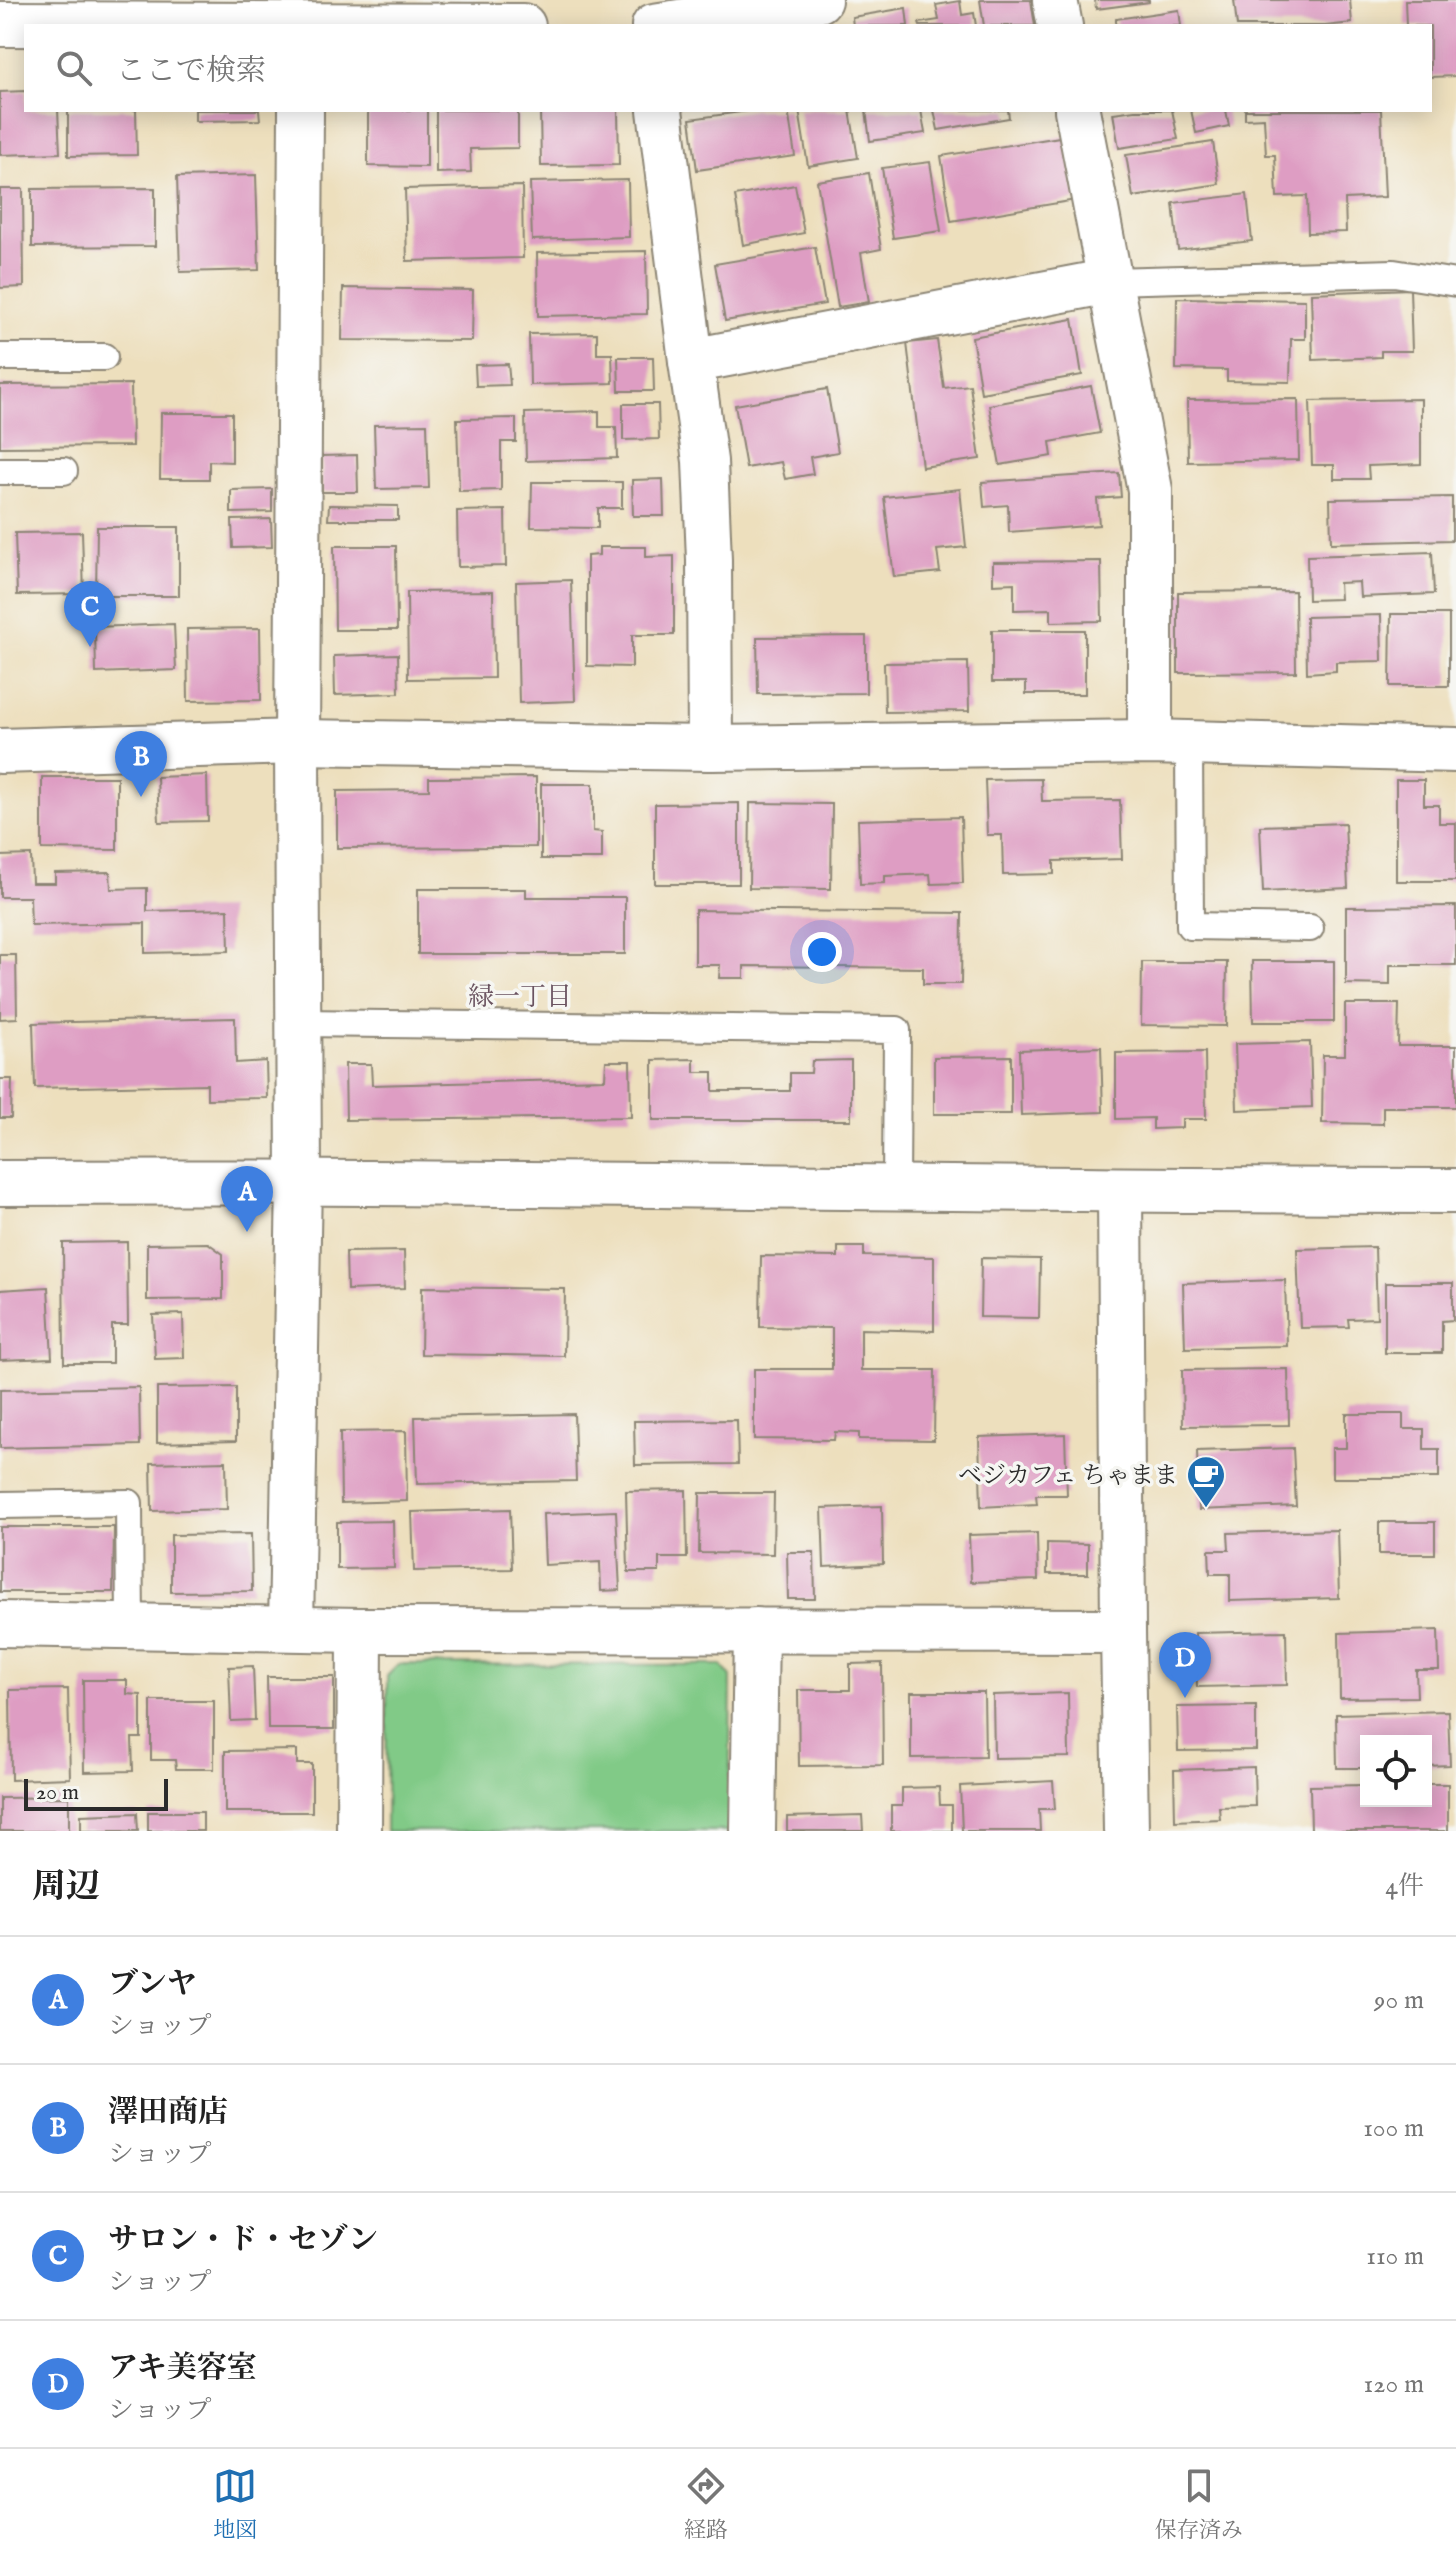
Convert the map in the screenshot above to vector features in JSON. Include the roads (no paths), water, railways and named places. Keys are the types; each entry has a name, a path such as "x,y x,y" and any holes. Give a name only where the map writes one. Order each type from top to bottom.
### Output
{"street":[{"path":"648,0 652,24"},
{"path":"665,24 819,0"},
{"path":"1055,0 1060,24"},
{"path":"0,24 24,24"},
{"path":"291,1628 299,1181 297,742 301,112"},
{"path":"660,112 705,461 710,748"},
{"path":"1077,112 1150,490 1170,742"},
{"path":"691,361 1110,281"},
{"path":"0,751 297,742 710,748 1170,742 1456,750"},
{"path":"0,1183 299,1181 1120,1191 1456,1191"},
{"path":"1120,1191 1126,1831"},
{"path":"0,1624 360,1630 1123,1631"},
{"path":"359,1831 360,1630"},
{"path":"753,1831 756,1630"}],"lane":[{"path":"1110,281 1394,273 1456,283"},
{"path":"0,357 104,357"},
{"path":"0,471 64,471"},
{"path":"1170,742 1190,926 1310,928"},
{"path":"298,1023 897,1030 896,1188"},
{"path":"0,1505 129,1503 130,1626"}],"place":[{"name":"サロン・ド・セゾン","path":"90,647"},
{"name":"澤田商店","path":"141,797"},
{"name":"ブンヤ","path":"247,1232"},
{"name":"ベジカフェ ちゃまま","path":"1206,1509"},
{"name":"アキ美容室","path":"1185,1698"}],"district":[{"name":"緑一丁目","path":"520,996"}]}
